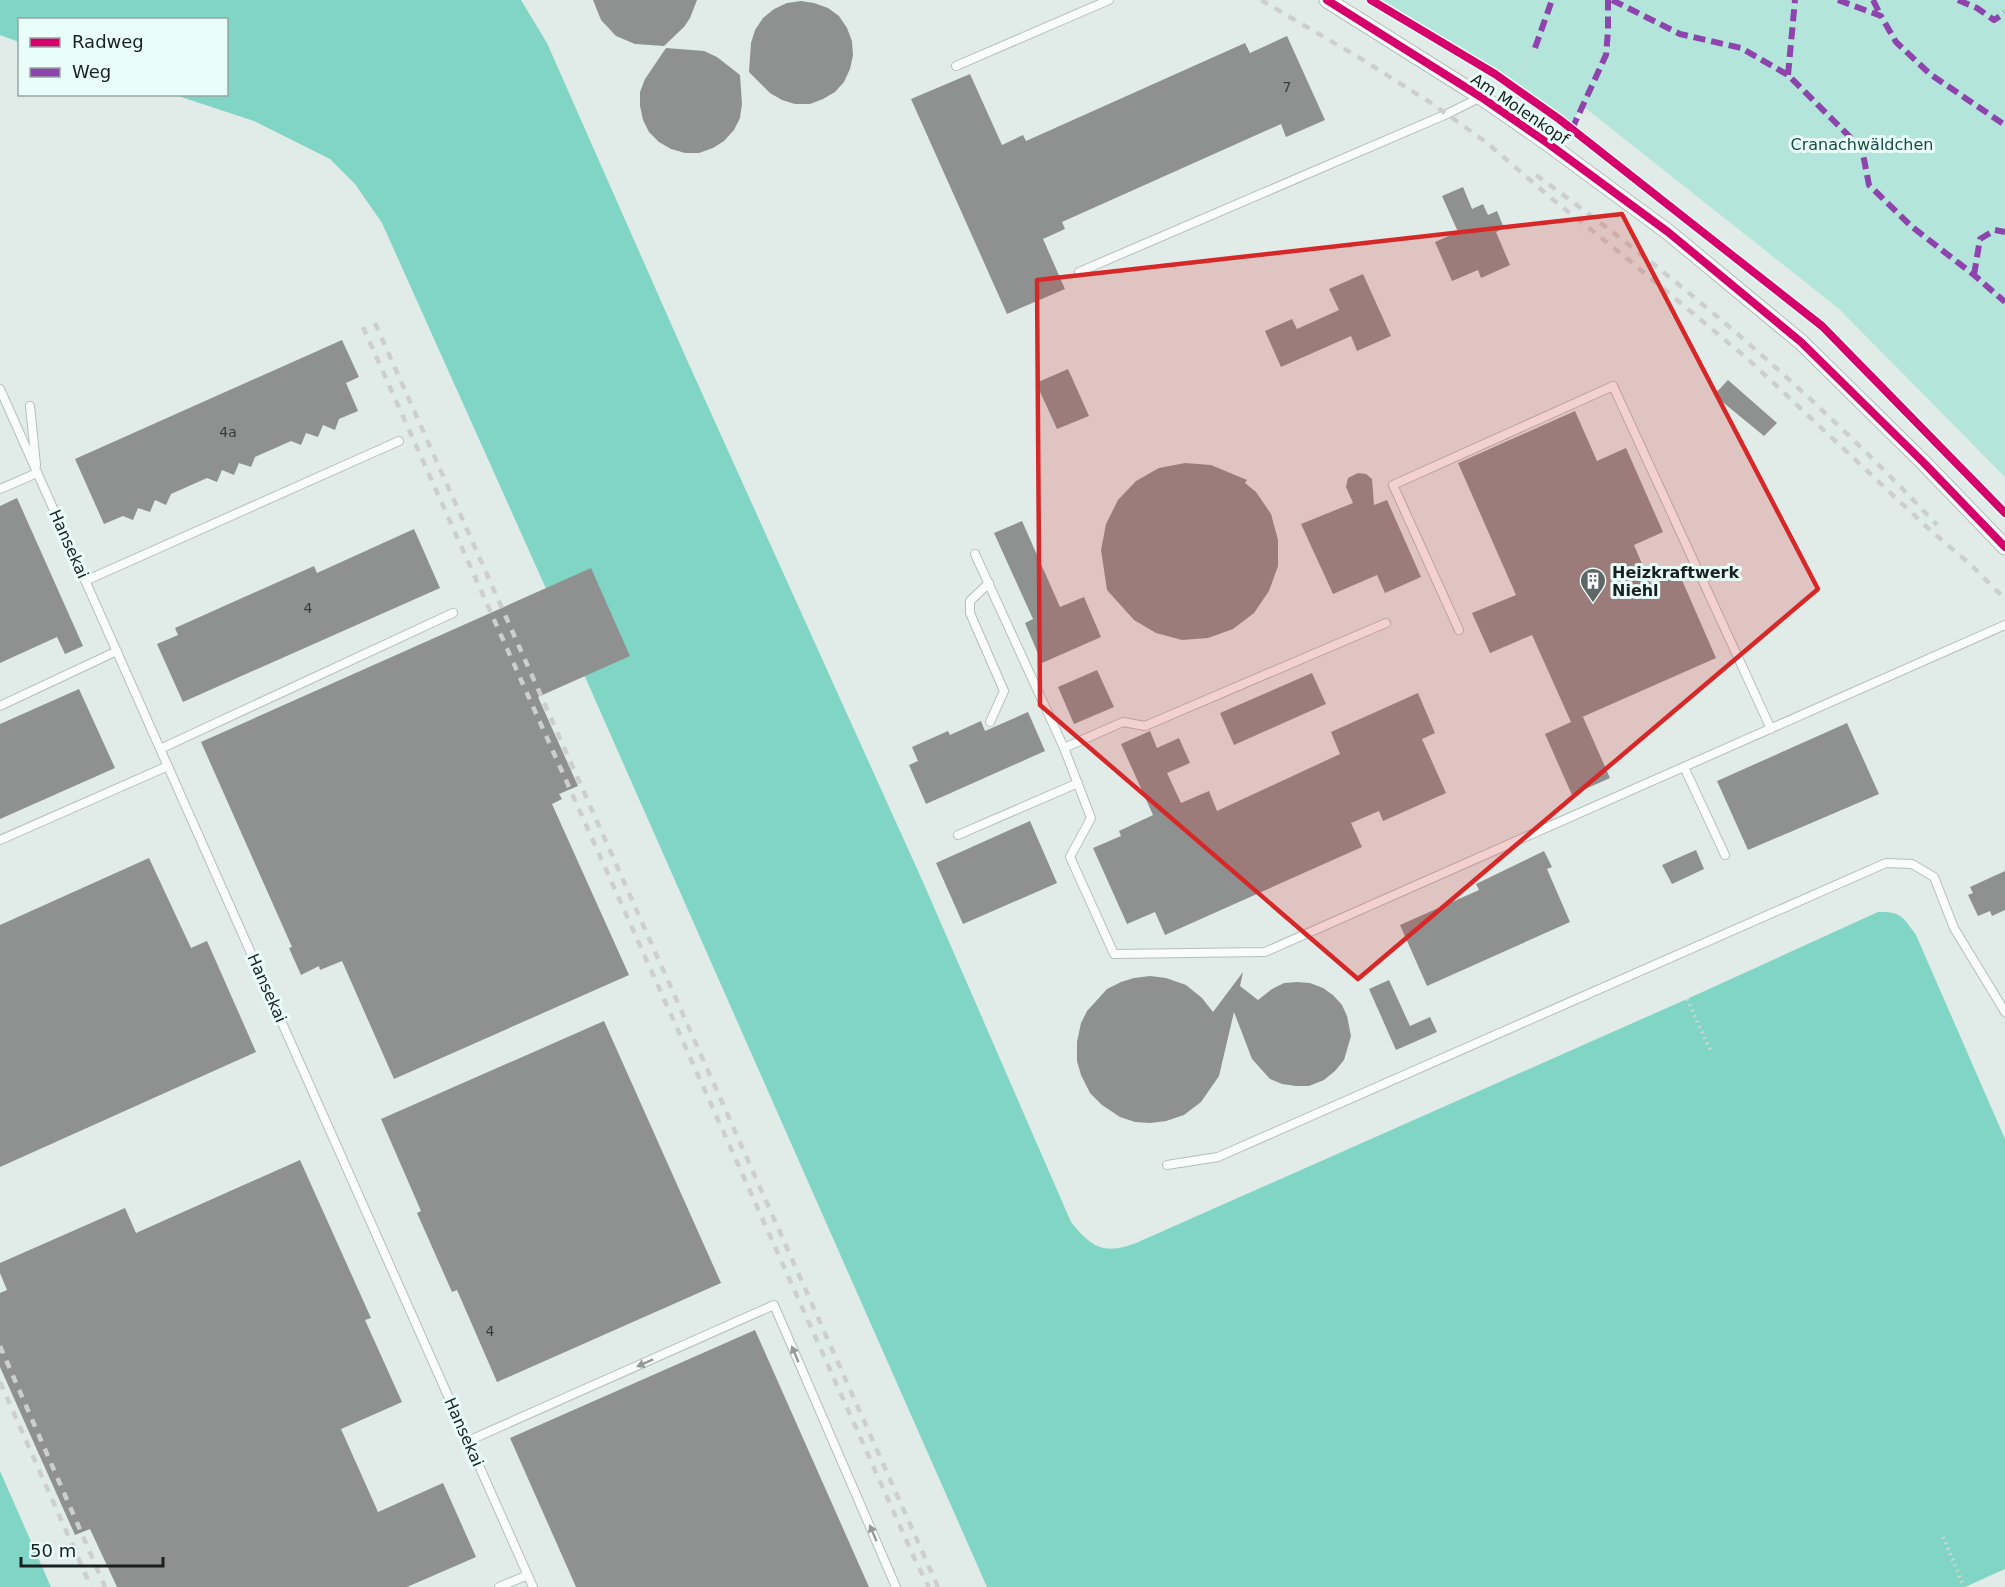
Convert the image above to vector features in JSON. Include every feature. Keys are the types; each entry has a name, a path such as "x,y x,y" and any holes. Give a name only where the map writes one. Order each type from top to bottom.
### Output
{"street":[{"name":"Am Molenkopf","path":"1327,0 1481,97 1668,232 1801,342 1924,463 2005,547"}],"lane":[{"path":"956,66 1109,0"},
{"path":"1079,272 1447,114 1481,97"},
{"path":"1459,630 1393,484 1613,386 1771,729"},
{"name":"Hansekai","path":"0,389 533,1587"},
{"path":"0,489 37,472 30,406"},
{"path":"85,581 399,441"},
{"path":"975,554 1064,748 1091,818 1070,857 1114,954 1265,951 2005,625"},
{"path":"989,583 970,601 970,613 1004,691 990,722"},
{"path":"160,749 453,613"},
{"path":"1064,748 1123,722 1145,726 1386,622"},
{"path":"0,706 117,651"},
{"path":"0,840 168,766"},
{"path":"1684,767 1725,855"},
{"path":"958,835 1078,783"},
{"path":"1167,1165 1218,1157 1886,863 1912,864 1934,877 1954,928 2005,1012"},
{"path":"468,1441 774,1305 896,1587"},
{"path":"499,1587 528,1575"}],"path":[{"path":"1518,76 1535,48"},
{"path":"1687,999 1712,1054"},
{"path":"1943,1537 1964,1587"}],"highlighted area":[{"path":"1622,214 1818,589 1358,979 1040,705 1037,280"}],"green space":[{"name":"Cranachwäldchen","path":"1372,0 2005,0 2005,477 1838,308 1584,107 1568,124 1496,73"}],"shaded area":[{"path":"0,0 521,0 547,43 687,360 923,882 1071,1222 1086,1238 1099,1247 1125,1247 1136,1243 1878,912 1901,916 1916,935 2005,1139 2005,1569 1965,1587 987,1587 382,223 355,184 330,159 254,121 178,96 228,96 228,18 18,18 18,42 0,35"},
{"path":"0,1471 51,1587 0,1587"}],"building":[{"path":"593,0 697,0 684,27 664,46 635,44 616,36 601,20"},
{"path":"801,1 828,8 839,16 852,41 853,55 844,82 835,92 810,104 795,104 782,100 770,93 749,72 751,43 755,30 763,18 774,9 787,3"},
{"path":"1287,36 1325,120 1286,137 1281,124 1062,222 1065,229 1043,239 1065,289 1007,314 911,99 970,74 1002,145 1023,135 1026,141 1245,43 1250,53"},
{"path":"666,48 704,51 717,57 740,75 742,104 740,118 734,130 724,141 713,148 699,153 685,153 671,149 649,132 643,120 640,92 645,79"},
{"path":"1463,187 1472,209 1483,204 1488,215 1497,211 1504,228 1496,232 1510,265 1481,278 1478,270 1452,281 1435,242 1458,232 1442,196"},
{"path":"1363,274 1391,336 1357,351 1351,336 1281,367 1265,331 1292,319 1297,329 1339,310 1329,289"},
{"path":"342,340 359,377 346,383 358,411 339,419 335,430 323,425 318,437 306,433 301,445 291,441 255,457 251,467 239,463 234,475 222,470 217,482 207,478 171,494 166,505 155,500 150,512 138,508 133,520 123,516 104,524 75,459"},
{"path":"1068,369 1089,416 1057,429 1036,383"},
{"path":"1728,380 1777,423 1764,436 1714,395"},
{"name":"Heizkraftwerk Niehl","path":"1575,411 1597,461 1626,448 1663,532 1634,545 1650,583 1678,571 1716,658 1580,718 1583,717 1610,778 1572,795 1545,734 1571,722 1532,635 1490,653 1472,613 1516,595 1458,463"},
{"path":"1185,463 1211,465 1247,480 1245,483 1256,492 1271,514 1278,540 1278,566 1269,591 1254,613 1233,629 1208,638 1182,640 1156,633 1134,620 1107,590 1101,550 1106,524 1118,500 1136,481 1159,468"},
{"path":"1358,473 1366,474 1372,479 1374,505 1387,500 1421,577 1385,593 1377,575 1333,594 1301,524 1353,503 1346,487 1348,478"},
{"path":"17,498 83,646 65,654 57,637 0,663 0,506"},
{"path":"1022,521 1060,607 1084,597 1101,637 1042,663 1025,623 1033,619 994,533"},
{"path":"414,529 440,588 183,702 157,644 178,635 175,628 314,566 317,573"},
{"path":"591,568 630,656 538,697 578,786 559,794 562,799 552,804 629,975 394,1079 342,961 320,970 319,966 301,975 289,948 292,947 201,742"},
{"path":"1097,670 1114,707 1074,724 1058,687"},
{"path":"1312,673 1326,704 1234,745 1220,713"},
{"path":"79,689 115,768 0,819 0,724"},
{"path":"1418,693 1435,733 1422,739 1446,793 1383,821 1379,811 1351,823 1362,847 1165,935 1155,912 1127,924 1093,848 1121,836 1119,831 1153,815 1121,744 1150,731 1157,748 1179,738 1190,763 1167,773 1181,803 1209,791 1217,811 1340,754 1331,732"},
{"path":"1028,712 1045,751 926,804 909,765 918,761 912,747 948,731 950,735 981,721 985,731"},
{"path":"1847,723 1879,794 1748,850 1717,781"},
{"path":"1030,821 1057,883 963,924 936,863"},
{"path":"1696,850 1704,869 1672,884 1662,865"},
{"path":"1544,851 1552,867 1547,869 1570,922 1427,986 1400,925 1479,890 1476,884"},
{"path":"149,858 191,948 207,941 256,1052 0,1167 0,925"},
{"path":"2005,871 2005,910 1992,916 1990,911 1978,916 1968,895 1973,893 1970,887"},
{"path":"1243,972 1240,986 1258,1000 1284,983 1297,982 1310,983 1333,995 1342,1005 1347,1016 1351,1036 1344,1060 1335,1071 1324,1080 1309,1086 1282,1084 1270,1079 1252,1059 1234,1012 1219,1076 1201,1102 1184,1115 1166,1121 1135,1122 1120,1117 1102,1105 1090,1093 1077,1061 1077,1042 1081,1023 1087,1011 1107,989 1134,978 1150,976 1166,978 1186,985 1202,998 1213,1012"},
{"path":"1389,980 1410,1026 1430,1017 1437,1032 1396,1050 1369,989"},
{"path":"604,1021 721,1283 497,1382 457,1290 452,1292 417,1213 421,1211 381,1119"},
{"path":"300,1160 371,1318 365,1320 402,1402 341,1429 378,1512 443,1483 476,1557 407,1587 117,1587 90,1529 75,1535 0,1367 0,1293 7,1290 0,1273 0,1263 125,1208 136,1233"},
{"path":"755,1330 869,1587 576,1587 510,1438"}],"railway":[{"path":"1261,0 1363,60 1431,103 1486,142 1749,360 2005,599"},
{"path":"1536,175 1642,255 1745,340 1843,430 1937,525"},
{"path":"375,323 938,1587"},
{"path":"363,327 929,1587"},
{"path":"0,1346 105,1587"},
{"path":"0,1382 91,1587"}],"marked path":[{"path":"1535,48 1552,0"},
{"path":"1572,129 1606,55 1608,0"},
{"path":"1612,0 1680,34 1741,48 1788,75 1862,149 1869,185 1911,226 2005,302"},
{"path":"1788,75 1795,0"},
{"path":"1838,0 1881,16 1896,42 1930,74 2005,125"},
{"path":"1873,0 1881,16"},
{"path":"1958,0 1977,8 1994,20 2005,13"},
{"path":"1974,275 1980,239 1995,230 2005,232"}],"cycle path":[{"path":"1327,0 1481,97 1668,232 1801,342 1924,463 2005,547"},
{"path":"1371,0 1495,74 1559,119 1822,326 2005,513"}],"place":[{"name":"Heizkraftwerk Niehl","path":"1593,604"}]}
